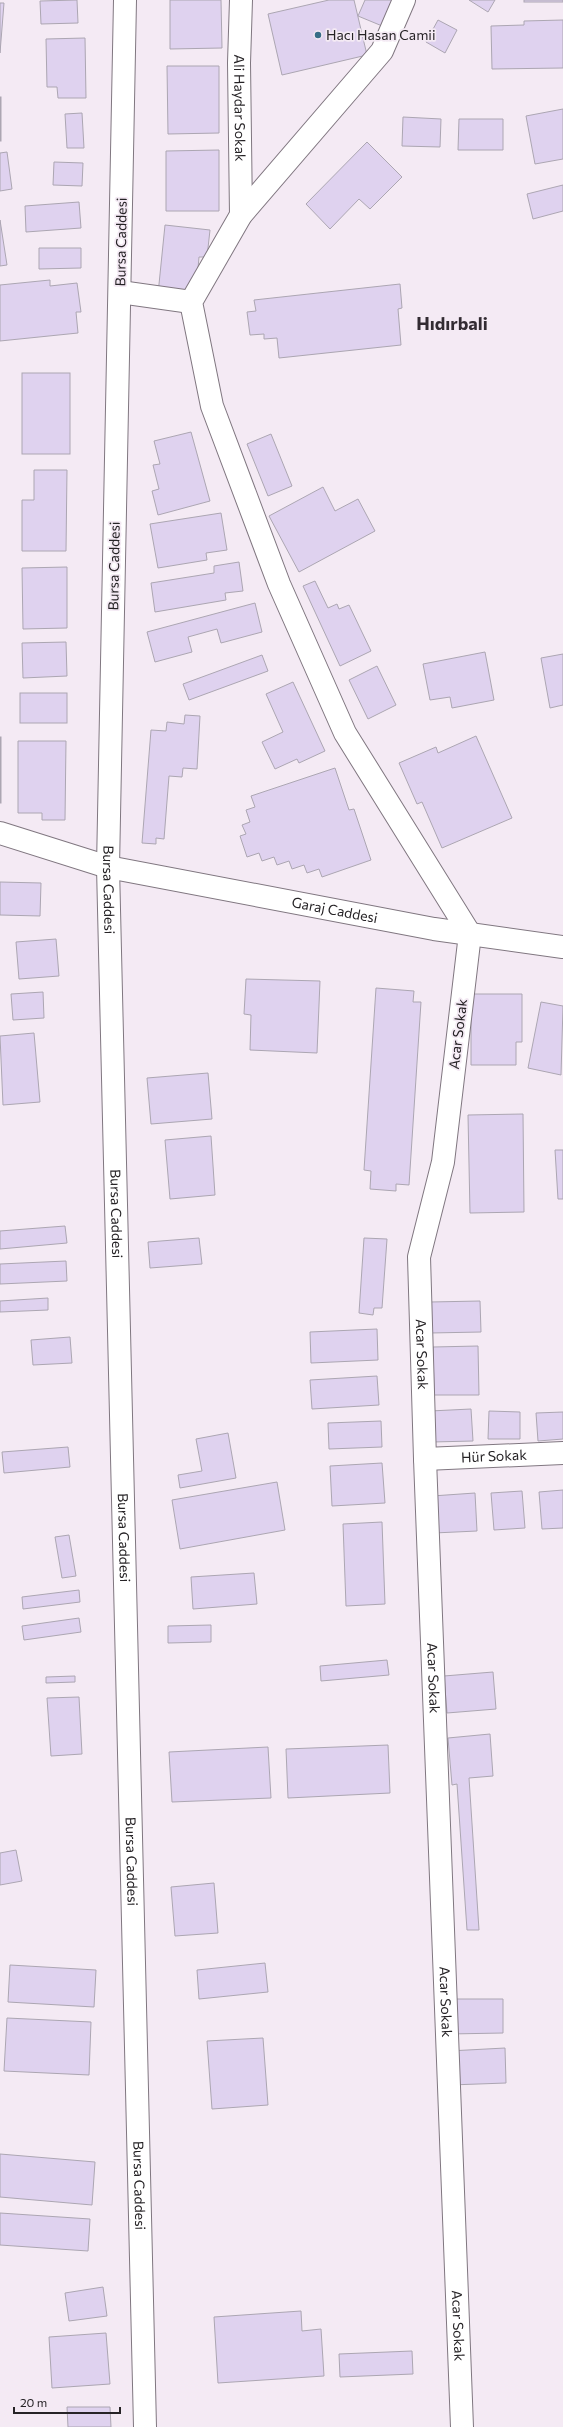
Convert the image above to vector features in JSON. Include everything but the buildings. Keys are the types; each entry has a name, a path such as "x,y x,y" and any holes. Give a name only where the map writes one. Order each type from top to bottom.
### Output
{"street":[{"name":"Bursa Caddesi","path":"125,0 108,867 144,2427"},
{"name":"Ali Haydar Sokak","path":"241,0 239,63 241,215"},
{"path":"404,0 382,51 241,215 191,302 212,406 279,584 345,733 470,934"},
{"path":"120,292 191,302"},
{"name":"Garaj Caddesi","path":"0,833 108,867 470,934 563,947"},
{"name":"Acar Sokak","path":"462,2427 425,1459 419,1257 443,1162 470,934"},
{"name":"Hür Sokak","path":"425,1459 563,1453"}],"place":[{"name":"Hacı Hasan Camii","path":"318,35"}],"district":[{"name":"Hıdırbali","path":"452,324"}]}
